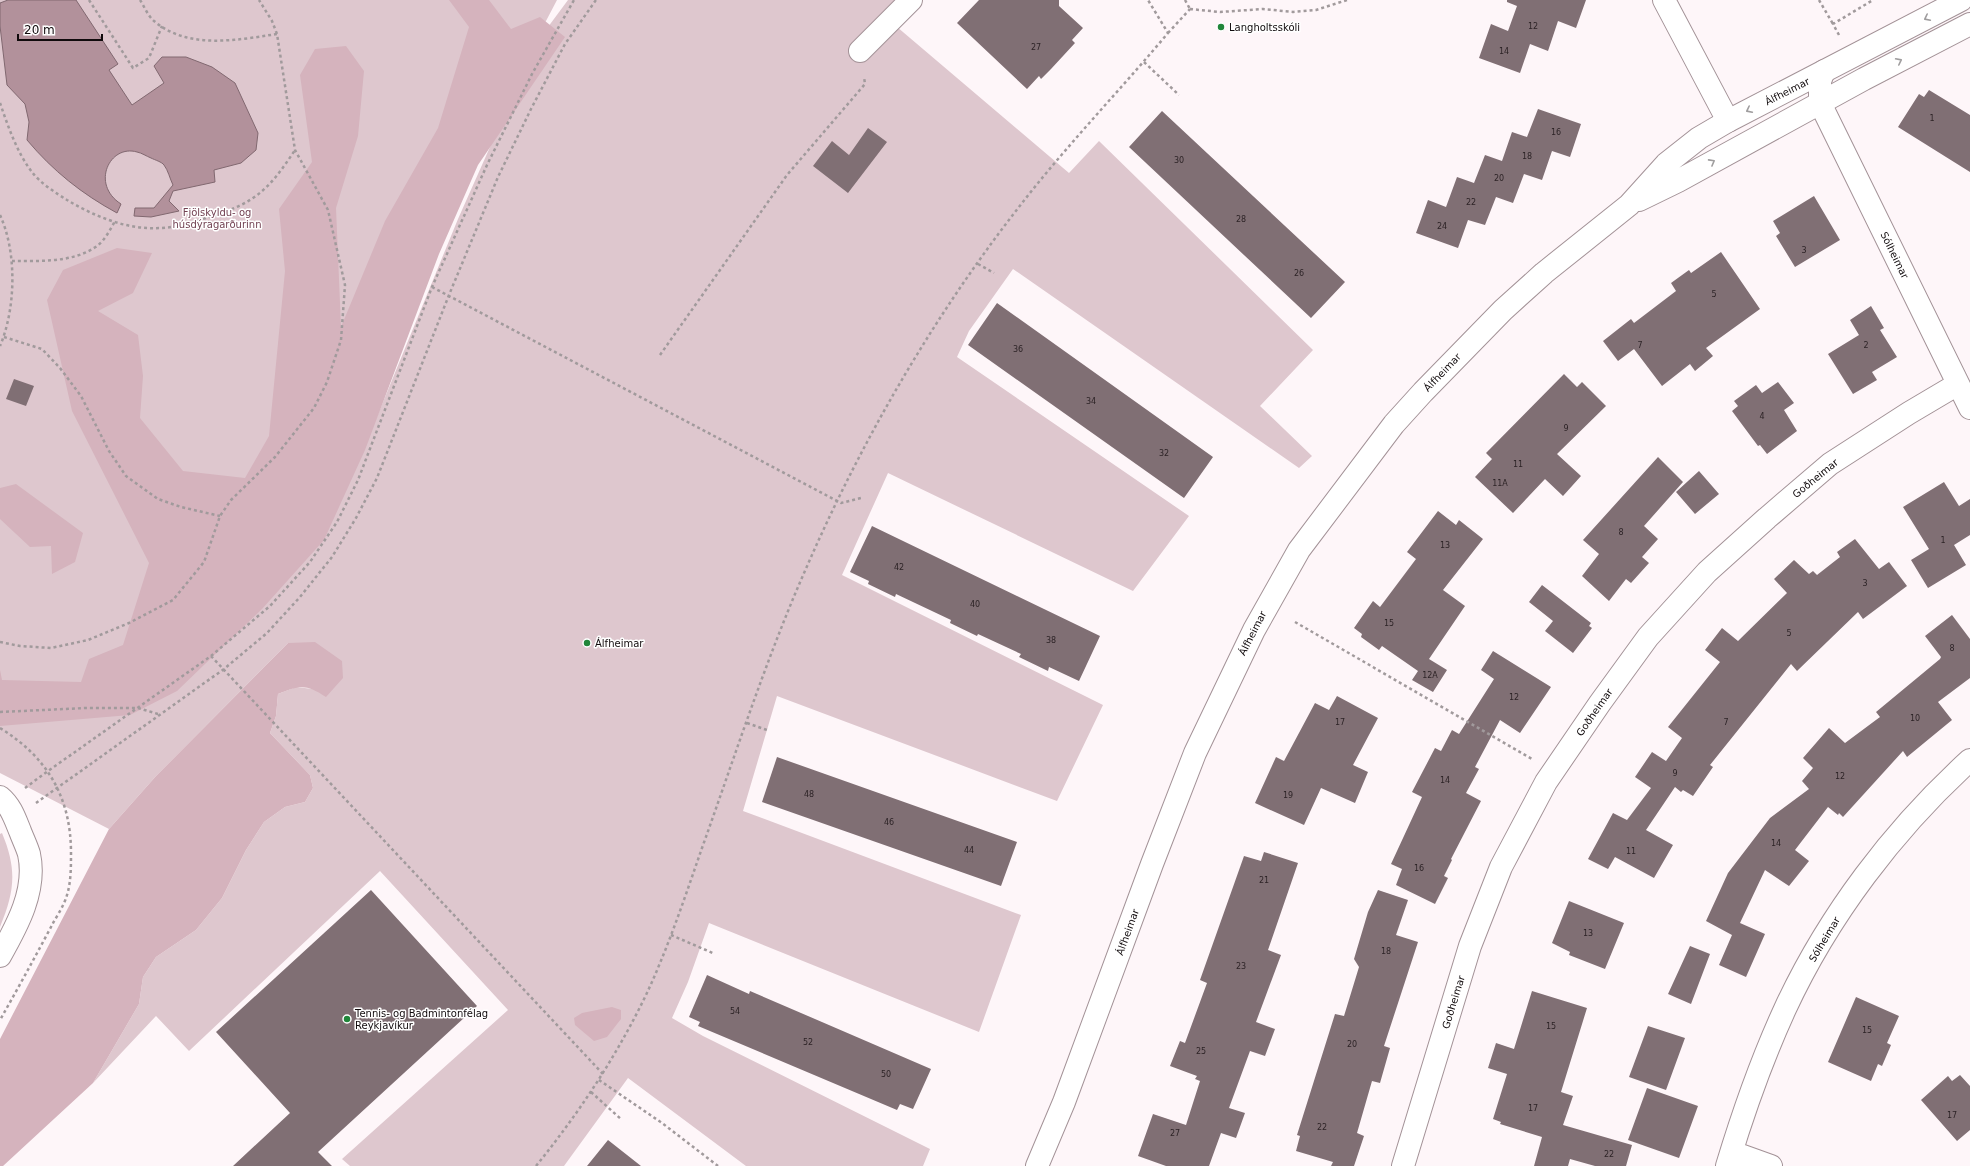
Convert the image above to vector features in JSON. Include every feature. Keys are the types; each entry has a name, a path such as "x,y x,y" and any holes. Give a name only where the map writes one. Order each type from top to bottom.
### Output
{"street":[{"path":"860,51 911,0"},
{"path":"1664,0 1728,121"},
{"name":"Álfheimar","path":"1037,1166 1064,1102 1152,864 1195,753 1254,630 1299,550 1362,464 1394,424 1423,392 1503,310 1549,269 1629,204 1666,164 1699,138 1728,121 1961,0"},
{"name":"Álfheimar","path":"1629,204 1678,181 1820,103 1970,24"},
{"name":"Sólheimar","path":"1824,71 1820,81 1820,103 1970,408"},
{"path":"1788,90 1810,95 1820,103"},
{"name":"Goðheimar","path":"1403,1166 1470,946 1501,867 1553,772 1600,703 1648,637 1707,572 1830,464 1909,413 1958,384"},
{"name":"Sólheimar","path":"1771,1166 1730,1159 1750,1097 1785,1009 1809,964 1835,921 1862,881 1891,843 1922,807 1970,760"},
{"path":"0,797 14,816 29,855 30,884 21,916 0,956"}],"path":[{"path":"89,0 133,68 149,58 162,26"},
{"path":"140,0 153,20 172,33 199,39 221,41 276,34"},
{"path":"0,642 20,646 51,648 88,640 129,623 173,600 204,562 220,516 231,500 275,457 314,408 326,382 340,340 345,285 328,210 295,150 276,34 272,21 259,0"},
{"path":"22,791 211,656 270,606 310,562 337,522 358,480 432,287 508,119 544,51 574,0"},
{"path":"32,806 224,668 267,633 300,597 332,557 356,518 377,478 449,295 498,177 565,44 596,0"},
{"path":"1148,0 1168,33"},
{"path":"1185,0 1190,9"},
{"path":"1190,9 1220,12 1263,9 1293,12 1316,10 1347,0"},
{"path":"1819,0 1840,36"},
{"path":"1833,24 1873,0"},
{"path":"536,1166 567,1126 603,1074 645,997 671,935 784,622 837,501 889,403 920,350 978,264 1024,200 1062,153 1190,9"},
{"path":"660,355 787,175 865,84 860,51"},
{"path":"1144,62 1179,95"},
{"path":"0,103 14,139 32,173 58,194 84,210 115,221 159,228 197,221 230,210 254,197 273,182 295,150"},
{"path":"0,215 8,237 12,261 12,285 4,337 0,346"},
{"path":"12,261 48,260 84,254 98,245 115,221"},
{"path":"978,264 994,273"},
{"path":"432,287 841,503 861,498"},
{"path":"4,337 42,349 60,368 81,396 109,451 126,476 158,499 181,507 220,516"},
{"path":"1295,622 1553,772"},
{"path":"211,656 224,668 603,1074"},
{"path":"0,712 86,708 138,708 158,714"},
{"path":"747,723 767,730"},
{"path":"671,935 715,954"},
{"path":"599,1080 662,1123 718,1166"},
{"path":"591,1092 622,1120"}],"green space":[{"name":"Fjölskyldu- og húsdýragarðurinn","path":"0,0 557,0 492,124 138,682 0,688"},
{"path":"568,0 909,0 890,21 1069,173 1099,141 1313,350 1260,406 1312,456 1299,468 1013,269 969,331 957,357 1189,516 1133,591 888,473 842,575 1103,705 1057,801 777,696 743,811 1021,915 979,1032 709,923 688,982 672,1018 703,1036 930,1149 923,1166 746,1166 628,1078 564,1166 350,1166 342,1159 508,1010 380,871 189,1051 156,1016 93,1083 139,1004 143,977 156,957 196,930 222,898 246,850 264,822 285,807 305,802 313,788 310,775 270,733 276,716 278,694 296,687 313,689 288,643 156,776 109,829 0,773 0,701 125,696 365,446 458,219 518,84 548,27"},
{"path":"2,833 10,858 12,880 9,902 0,927 0,834"}],"shaded area":[{"path":"8,0 76,0 118,64 109,70 132,105 164,83 154,66 162,57 186,57 212,67 235,83 258,133 256,150 241,163 214,170 215,182 173,191 169,201 179,211 151,217 134,216 135,208 154,208 173,185 167,169 162,163 139,152 127,151 119,154 112,160 107,168 105,177 107,186 112,196 121,204 117,213 104,206 80,190 58,172 27,140 29,122 25,104 7,85 0,26 0,3"},
{"path":"449,0 489,0 511,29 540,17 565,37 478,165 439,254 365,450 324,540 262,609 177,691 130,715 0,726 0,670 2,680 81,682 89,659 123,645 149,563 72,411 47,300 63,270 117,248 152,253 133,293 98,311 138,335 143,376 140,418 183,471 245,478 269,436 285,271 279,209 312,162 300,75 315,49 346,46 364,71 358,136 336,208 341,327 385,221 438,128 469,27"},
{"path":"16,484 83,533 75,562 52,574 51,546 30,547 0,519 0,488"},
{"path":"315,642 342,661 343,678 326,697 313,690 303,687 278,694 276,716 270,733 310,775 313,788 305,802 285,807 264,822 246,850 222,898 196,930 156,957 143,977 139,1004 93,1083 3,1166 0,1166 0,1039 109,829 156,776 288,643"},
{"path":"612,1007 621,1010 621,1019 607,1037 594,1041 575,1025 574,1018 582,1013"}],"building":[{"path":"979,0 1059,0 1059,6 1083,28 1072,40 1075,43 1041,79 1039,76 1027,89 957,23"},
{"path":"1507,0 1586,0 1576,28 1558,21 1548,51 1530,44 1520,73 1479,58 1491,24 1508,31 1517,6 1507,2"},
{"path":"1929,90 1970,115 1970,172 1898,127 1919,94 1924,97"},
{"path":"1538,109 1581,124 1570,157 1552,151 1542,180 1524,174 1513,203 1496,197 1485,225 1468,220 1458,248 1416,233 1428,200 1446,207 1457,177 1474,183 1485,155 1502,161 1512,132 1527,137"},
{"path":"1162,111 1345,282 1311,318 1129,147"},
{"path":"868,128 887,142 848,193 813,166 832,141 849,155"},
{"path":"1814,196 1840,240 1795,267 1776,236 1780,233 1773,221"},
{"path":"1721,252 1760,309 1706,348 1713,356 1695,371 1690,364 1662,386 1634,349 1618,361 1603,341 1631,319 1634,323 1676,291 1671,283 1689,270 1691,273"},
{"path":"997,303 1213,457 1184,498 968,345"},
{"path":"1871,306 1884,328 1880,330 1897,357 1872,372 1877,380 1853,394 1828,354 1859,335 1850,320"},
{"path":"1564,374 1577,387 1582,382 1606,406 1557,454 1581,476 1563,496 1545,479 1513,513 1475,477 1492,459 1486,453"},
{"path":"14,379 34,386 26,406 6,399"},
{"path":"1778,382 1794,403 1784,410 1797,431 1767,454 1760,445 1758,446 1732,411 1738,406 1734,401 1756,385 1762,393"},
{"path":"1658,457 1683,482 1644,526 1658,539 1642,557 1649,563 1631,583 1626,579 1609,601 1582,576 1599,554 1583,540"},
{"path":"1699,471 1719,494 1695,514 1676,492"},
{"path":"1944,482 1959,506 1970,499 1970,535 1954,545 1966,565 1928,588 1911,560 1929,549 1903,507"},
{"path":"1438,511 1456,525 1459,520 1483,539 1443,590 1465,606 1429,659 1447,670 1433,692 1412,680 1418,671 1382,646 1379,650 1361,637 1362,634 1354,628 1373,601 1380,607 1416,559 1407,552"},
{"path":"872,526 1100,636 1079,681 1049,667 1048,671 1019,657 1021,654 978,634 977,636 950,623 951,620 896,594 895,597 868,584 869,581 850,572"},
{"path":"1855,539 1879,569 1889,562 1907,586 1863,619 1858,612 1797,671 1791,664 1710,765 1713,767 1693,796 1683,790 1681,792 1675,787 1646,830 1673,845 1654,878 1615,857 1608,869 1588,859 1613,813 1627,820 1651,788 1635,777 1652,752 1666,761 1682,738 1668,727 1720,662 1705,650 1722,628 1738,641 1787,593 1774,579 1794,560 1809,574 1813,571 1817,575 1840,557 1837,552"},
{"path":"1542,585 1591,623 1589,626 1592,628 1573,653 1545,631 1553,621 1529,602"},
{"path":"1952,615 1970,639 1970,678 1938,702 1952,720 1907,757 1903,751 1843,817 1828,807 1795,850 1809,861 1789,886 1765,870 1740,923 1765,934 1746,977 1719,965 1732,935 1706,921 1728,873 1770,818 1809,789 1802,781 1813,768 1803,758 1829,728 1845,743 1880,717 1876,712 1940,659 1941,657 1925,636"},
{"path":"1493,651 1551,687 1520,733 1500,720 1475,767 1479,769 1466,793 1481,801 1451,859 1452,860 1444,876 1448,878 1435,904 1396,885 1402,869 1391,864 1422,797 1412,792 1435,748 1441,751 1452,730 1459,734 1494,679 1481,670"},
{"path":"1337,696 1378,718 1353,765 1368,772 1355,803 1321,788 1304,825 1255,803 1276,757 1284,761 1315,703 1329,710"},
{"path":"777,757 1017,842 1001,886 762,802"},
{"path":"1264,852 1298,863 1268,950 1281,955 1256,1022 1275,1029 1265,1056 1250,1051 1229,1108 1245,1113 1236,1138 1221,1133 1209,1166 1166,1166 1138,1156 1153,1114 1186,1125 1200,1081 1195,1079 1197,1076 1170,1066 1180,1041 1185,1043 1207,983 1200,980 1244,856 1261,861"},
{"name":"Tennis- og Badmintonfélag Reykjavíkur","path":"371,890 477,1006 318,1152 332,1166 233,1166 290,1113 216,1032"},
{"path":"1378,890 1408,900 1396,935 1418,942 1384,1046 1390,1048 1380,1083 1372,1081 1357,1133 1364,1136 1354,1166 1331,1166 1333,1162 1296,1151 1300,1136 1297,1135 1335,1014 1344,1016 1359,967 1354,959 1368,912"},
{"path":"1569,901 1624,923 1605,969 1569,955 1570,952 1552,943"},
{"path":"1690,946 1710,954 1691,1004 1668,994"},
{"path":"707,975 749,994 750,991 931,1069 913,1109 900,1104 897,1110 698,1026 700,1022 689,1017"},
{"path":"1532,991 1587,1008 1561,1092 1573,1096 1563,1125 1632,1145 1626,1166 1595,1166 1570,1159 1568,1166 1534,1166 1542,1137 1500,1124 1501,1122 1493,1119 1507,1074 1488,1068 1496,1043 1514,1049"},
{"path":"1856,997 1899,1016 1887,1043 1891,1045 1882,1066 1878,1064 1871,1081 1828,1062"},
{"path":"1648,1026 1685,1038 1666,1090 1629,1077"},
{"path":"1960,1075 1970,1086 1970,1130 1957,1141 1921,1100 1948,1076 1952,1081"},
{"path":"1647,1088 1698,1106 1679,1158 1628,1140"},
{"path":"608,1140 641,1166 587,1166"}],"place":[{"name":"Langholtsskóli","path":"1221,27"},
{"name":"Álfheimar","path":"587,643"},
{"name":"Tennis- og Badmintonfélag Reykjavíkur","path":"347,1019"}]}
